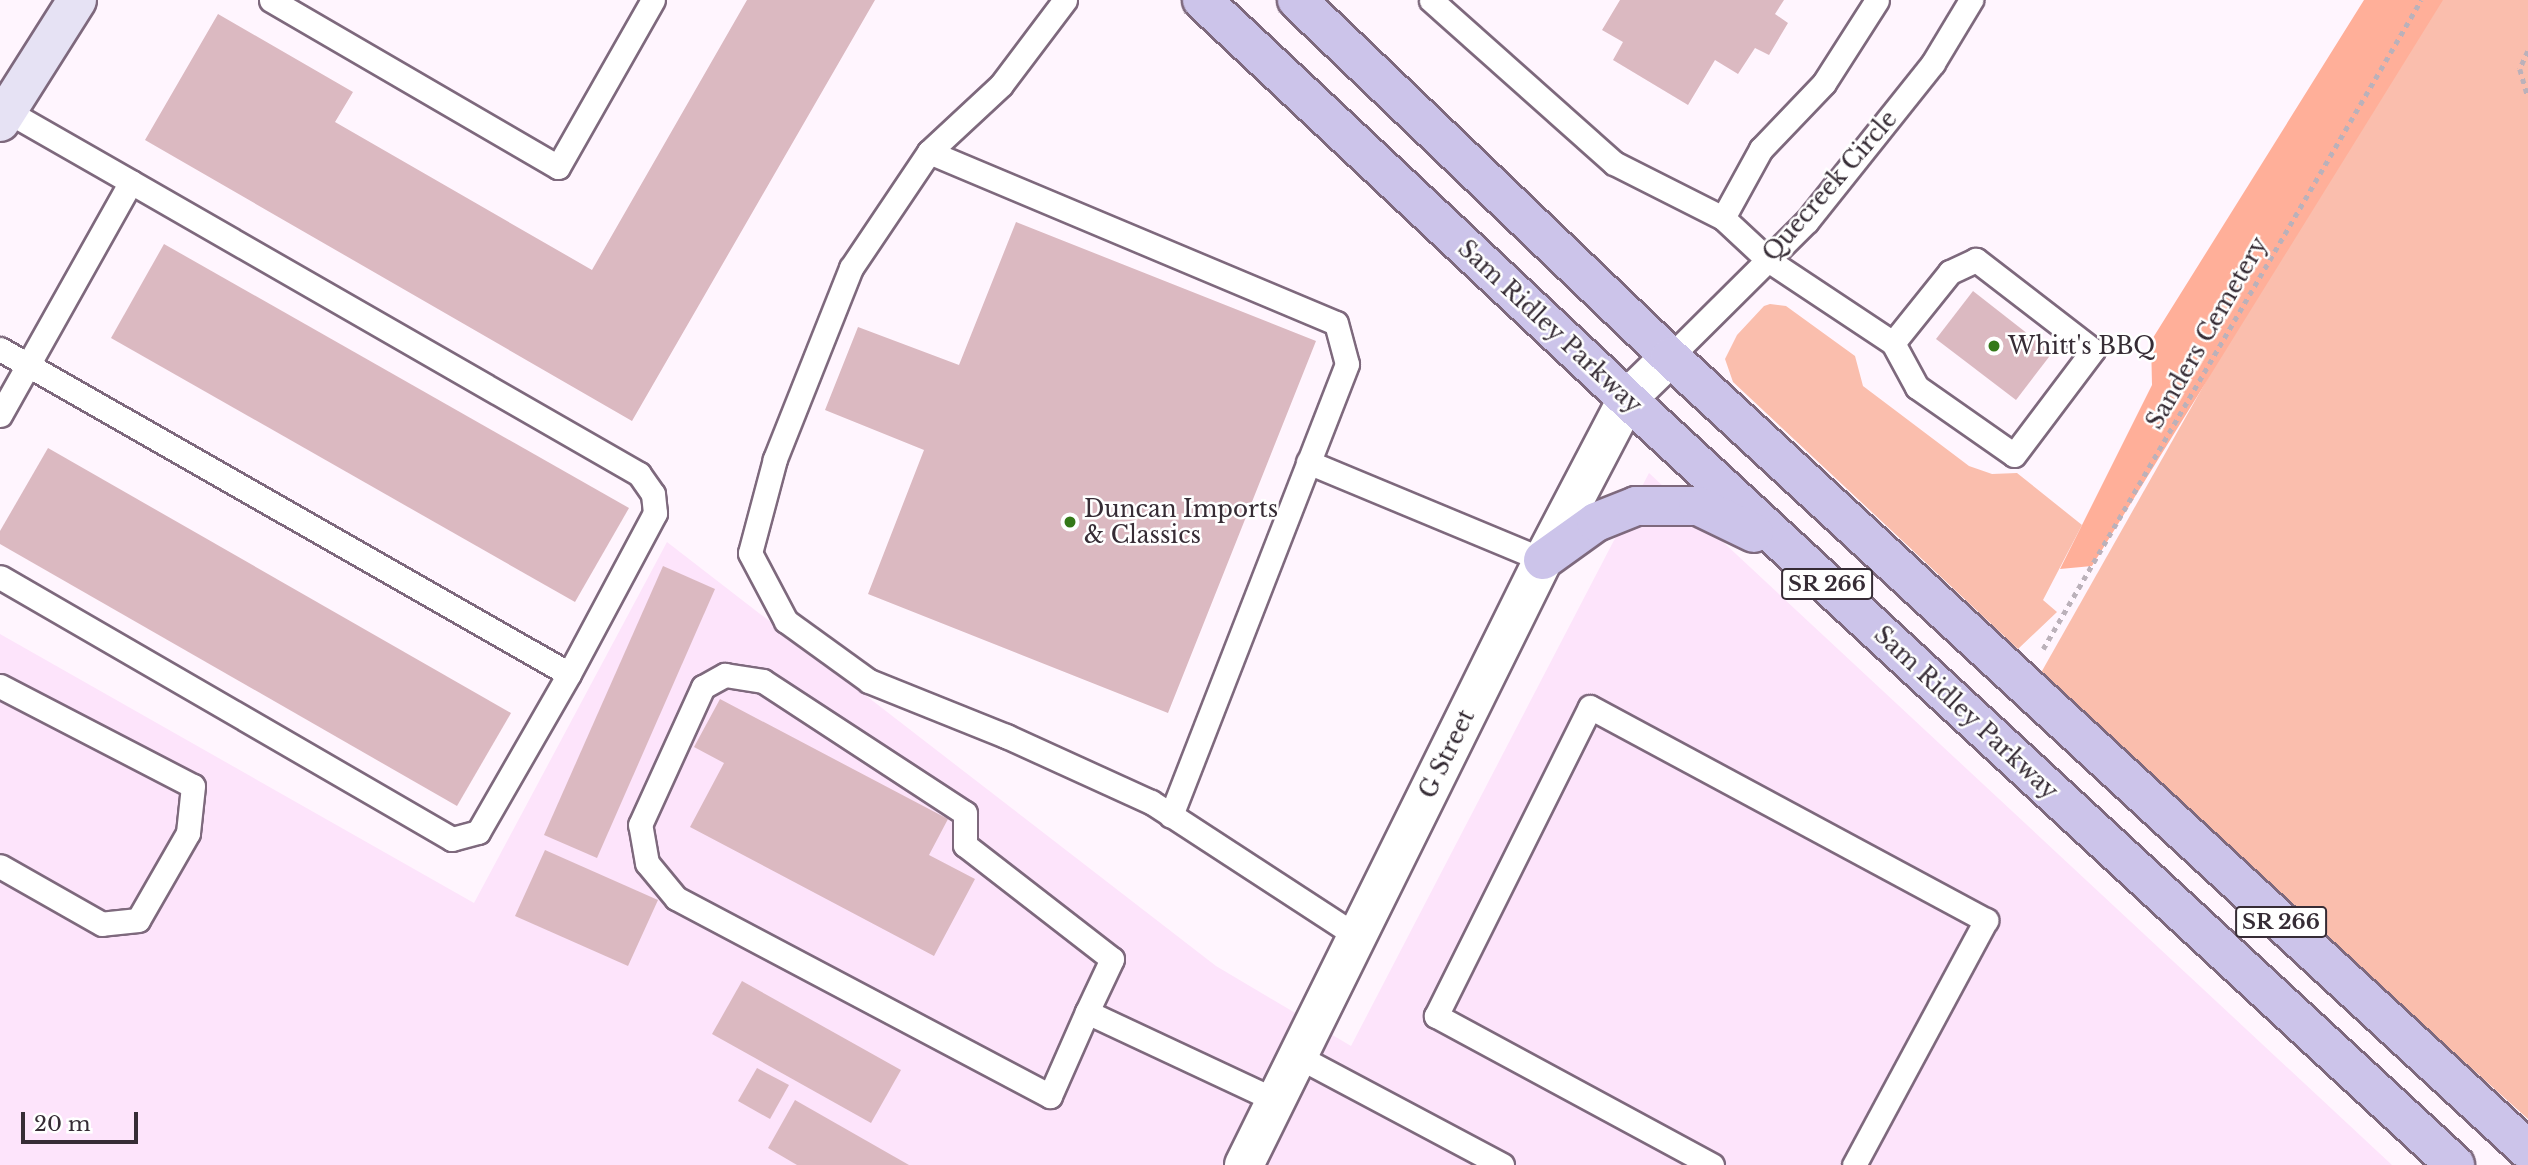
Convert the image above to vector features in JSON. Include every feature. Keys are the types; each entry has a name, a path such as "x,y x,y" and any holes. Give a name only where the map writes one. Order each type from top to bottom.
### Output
{"main road":[{"path":"3,116 77,0"},
{"name":"Sam Ridley Parkway","path":"1202,0 1627,400 2455,1165"},
{"name":"SR 266","path":"1297,0 1670,357 2528,1150"},
{"path":"1543,560 1596,522 1636,506 1698,506 1789,549"}],"street":[{"name":"G Street","path":"1244,1165 1543,560 1627,400 1670,357"}],"lane":[{"path":"271,0 558,167 653,0"},
{"path":"1065,0 1001,85 929,152 851,268 775,459 750,553 786,621 869,681 1006,736 1151,802 1358,937"},
{"path":"1431,0 1614,163 1723,218 1768,260 1893,343 1917,387 2014,455 2093,349 1976,260 1950,272 1893,343"},
{"path":"1723,218 1761,149 1825,83 1877,0"},
{"name":"Quecreek Circle","path":"1670,357 1807,221 1933,63 1971,0"},
{"path":"0,577 452,839 478,832 569,674 655,513 653,494 639,474 131,182 3,116"},
{"path":"929,152 1336,323 1347,364 1171,816"},
{"path":"0,415 131,182"},
{"path":"0,349 569,674"},
{"path":"1308,462 1543,560"},
{"path":"725,675 763,681 965,813 965,845 1112,959 1087,1013 1049,1096 676,898 647,863 640,825 702,687 725,675"},
{"path":"0,686 193,786 188,833 138,920 102,924 0,866"},
{"path":"1712,1165 1436,1016 1590,707 1986,920 1854,1165"},
{"path":"1087,1013 1277,1101"},
{"path":"1299,1057 1503,1165"}],"path":[{"name":"Sanders Cemetery","path":"2023,684 2421,0"},
{"path":"2528,51 2520,69 2528,97"}],"shaded area":[{"path":"2364,0 2443,0 2092,566 2060,569 2152,385 2151,341"},
{"path":"2422,0 2528,0 2528,1119 2038,678"},
{"path":"1764,306 1786,306 1855,356 1863,386 1969,466 1992,474 2017,473 2082,525 2043,600 2057,612 2018,649 1733,382 1725,359 1737,335"},
{"path":"1649,473 2392,1165 0,1165 0,634 474,903 667,542 1216,966 1351,1046"}],"building":[{"path":"747,0 875,0 632,421 145,140 218,14 353,92 335,122 592,270"},
{"path":"1620,0 1784,0 1775,14 1788,23 1769,55 1755,48 1738,74 1715,60 1688,105 1613,60 1623,42 1602,30"},
{"name":"Duncan Imports & Classics","path":"1016,222 1316,341 1168,713 868,594 924,450 825,410 858,327 959,365"},
{"path":"164,244 629,508 575,602 111,338"},
{"name":"Whitt's BBQ","path":"1973,291 2052,353 2016,400 1936,339"},
{"path":"48,448 511,713 457,806 0,544 0,531"},
{"path":"663,566 715,589 597,858 544,835"},
{"path":"720,699 948,819 929,855 975,879 934,956 690,827 724,763 694,747"},
{"path":"545,850 658,900 628,966 515,916"},
{"path":"742,981 901,1070 871,1123 712,1034"},
{"path":"757,1068 789,1085 770,1119 738,1101"},
{"path":"795,1100 909,1165 797,1165 768,1148"}],"place":[{"name":"Whitt's BBQ","path":"1994,346"},
{"name":"Duncan Imports & Classics","path":"1070,522"}]}
